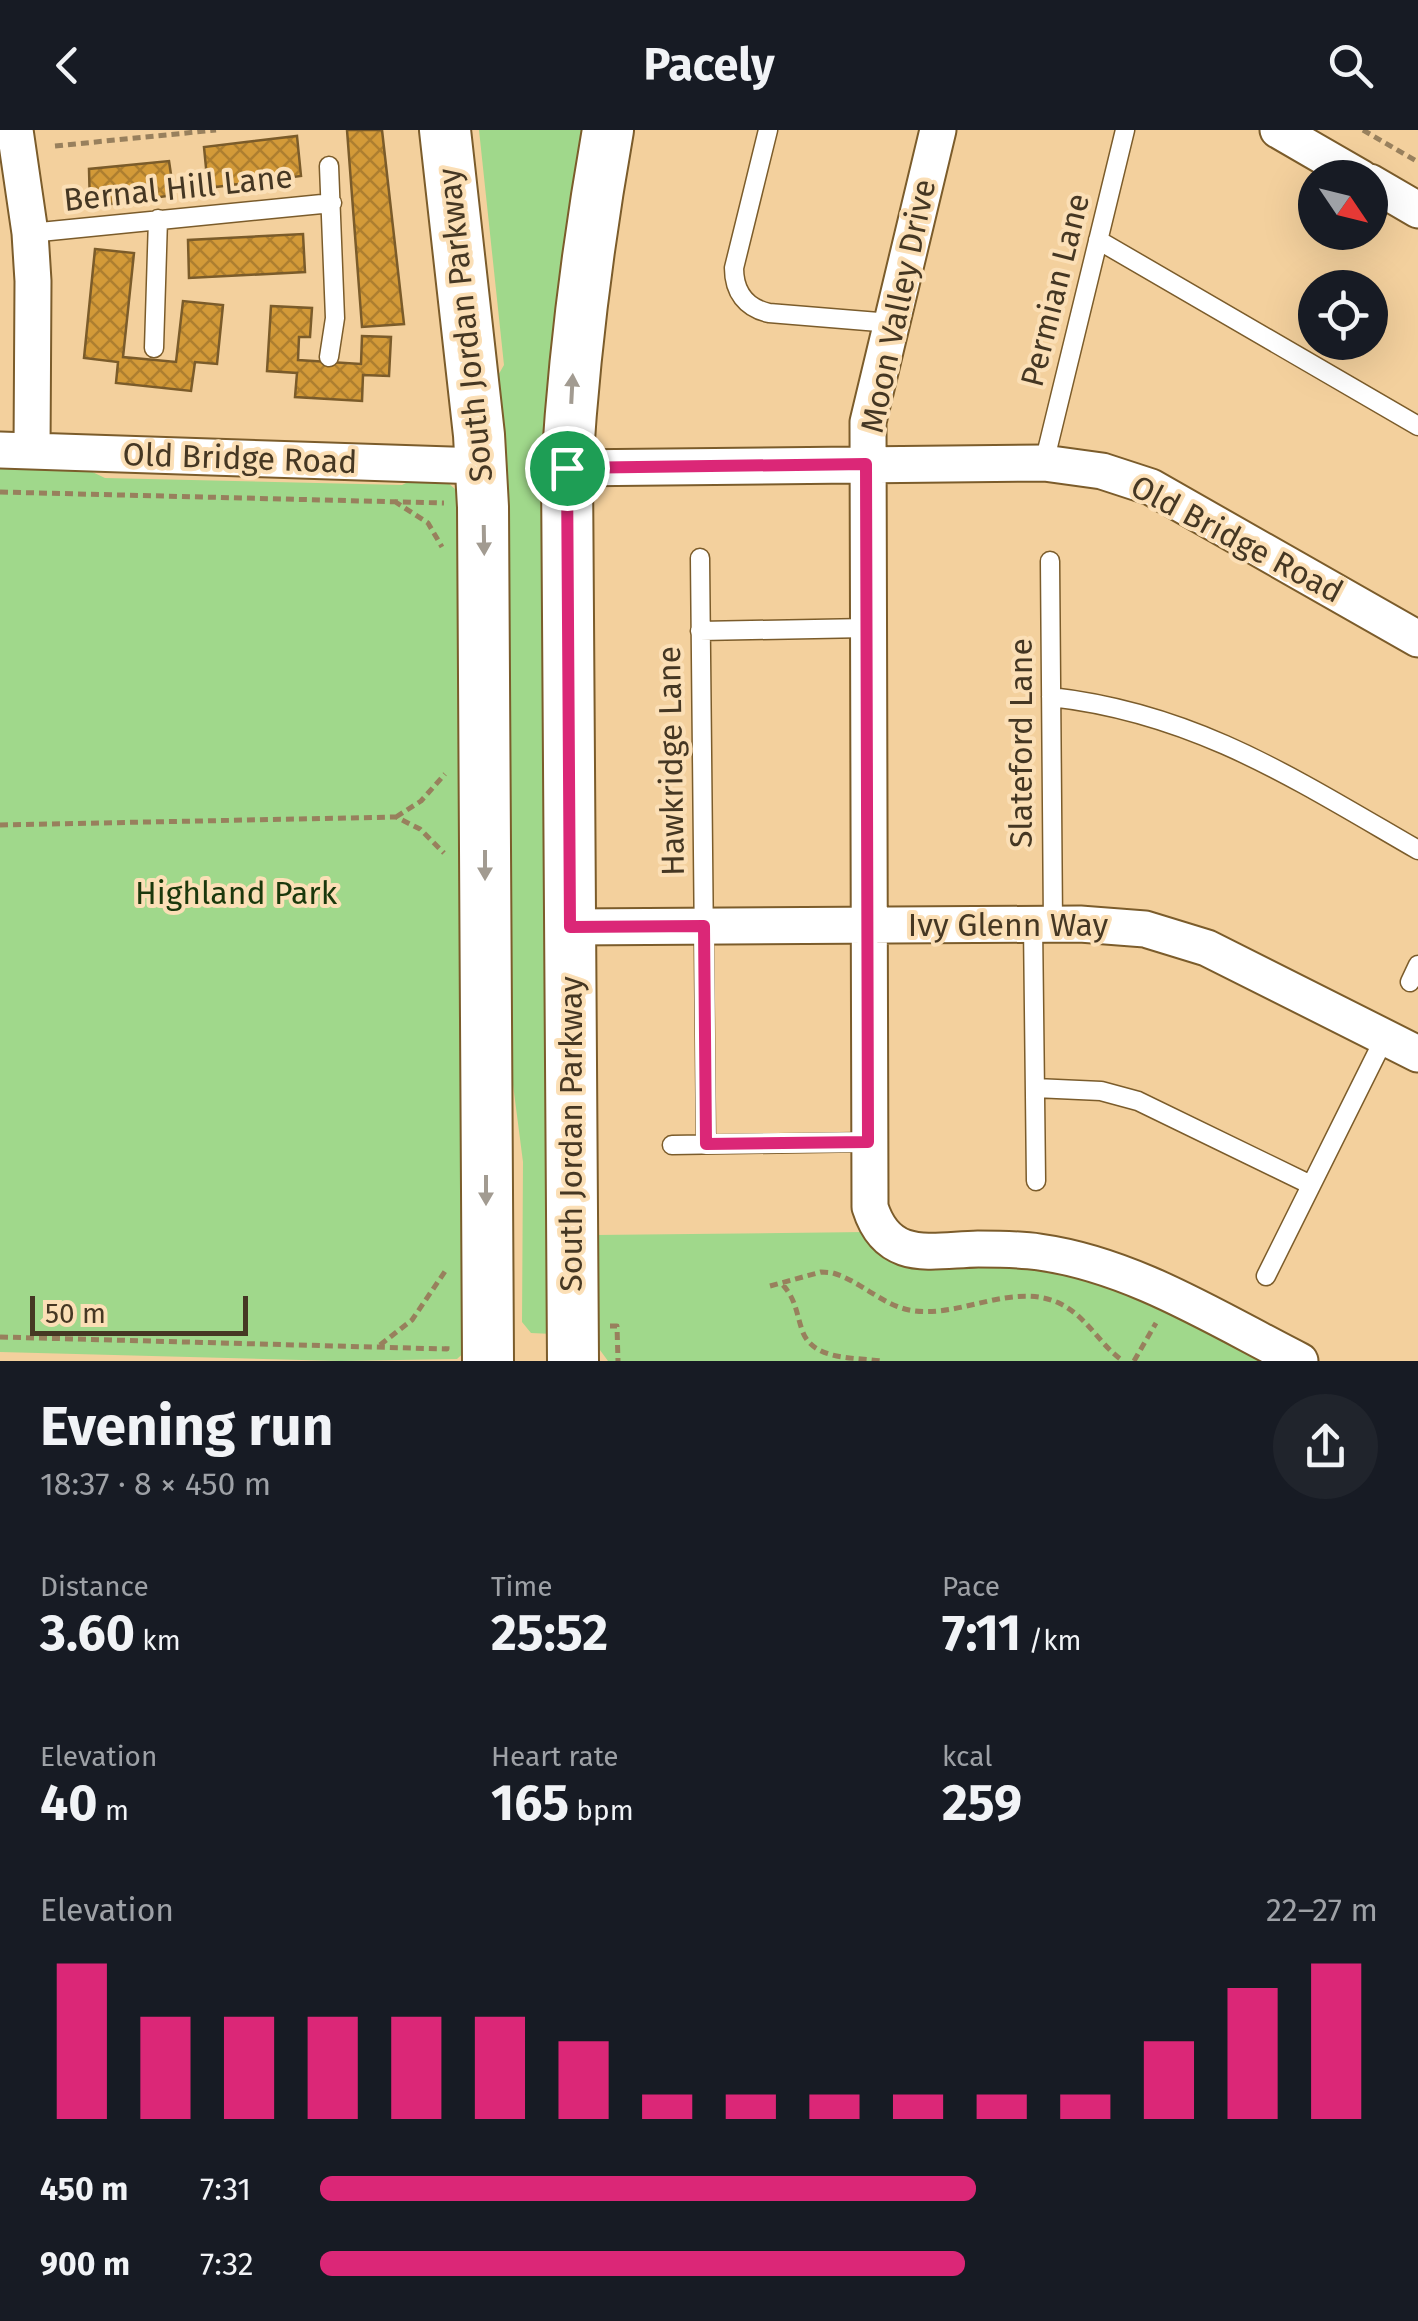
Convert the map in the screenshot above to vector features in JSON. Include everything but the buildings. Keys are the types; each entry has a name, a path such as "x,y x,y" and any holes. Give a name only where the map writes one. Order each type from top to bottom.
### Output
{"street":[{"path":"14,130 30,233 34,320 16,450"},
{"name":"South Jordan Parkway","path":"445,130 484,539 467,1349"},
{"name":"South Jordan Parkway","path":"573,1361 567,468 575,342 608,130"},
{"name":"Moon Valley Drive","path":"938,130 868,422 870,1207 879,1228 896,1244 918,1252 1034,1251 1098,1264 1300,1361"},
{"path":"1278,130 1330,160"},
{"path":"1388,192 1418,210"},
{"name":"Old Bridge Road","path":"16,450 480,466"},
{"name":"Old Bridge Road","path":"567,468 1044,463 1102,470 1151,487 1418,639"},
{"name":"Ivy Glenn Way","path":"570,927 1112,924 1177,936 1207,948 1418,1054"}],"lane":[{"path":"768,130 734,268 738,290 751,306 769,313 891,323"},
{"name":"Permian Lane","path":"1044,463 1125,130"},
{"path":"329,166 335,318 329,357"},
{"name":"Bernal Hill Lane","path":"30,233 332,202"},
{"path":"154,348 158,219"},
{"path":"1098,240 1418,426"},
{"name":"Hawkridge Lane","path":"700,558 706,1144"},
{"name":"Slateford Lane","path":"1036,1181 1035,1088 1051,697 1050,561"},
{"path":"700,630 867,628"},
{"path":"1051,697 1113,706 1222,741 1418,850"},
{"path":"1266,1276 1385,1037"},
{"path":"1035,1088 1101,1092 1138,1101 1312,1185"},
{"path":"672,1145 868,1142"}],"path":[{"path":"55,146 216,130"},
{"path":"1363,130 1418,162"},
{"path":"0,492 444,503 444,520"},
{"path":"389,500 428,522 445,554 445,537"},
{"path":"396,817 421,801 445,774"},
{"path":"0,824 396,817 420,829 446,854"},
{"path":"378,1347 412,1320 446,1270 446,1288"},
{"path":"770,1286 832,1273 898,1307 921,1312 1014,1297 1044,1297 1083,1319 1122,1361"},
{"path":"783,1285 797,1306 803,1334 817,1350 881,1361"},
{"path":"1134,1361 1158,1321"},
{"path":"617,1326 618,1361"},
{"path":"0,1336 467,1349"}],"green space":[{"path":"479,130 596,130 553,1334 531,1333 522,1322 523,1162 508,1046 496,379 504,365"},
{"name":"Highland Park","path":"0,467 86,469 105,478 402,485 416,478 447,482 463,496 469,1348 457,1359 340,1361 0,1352"},
{"path":"866,1232 1073,1268 1281,1361 608,1361 597,1346 595,1235"}],"route":[{"path":"866,464 868,1142 706,1144 704,926 570,927 567,468 866,464"}]}
